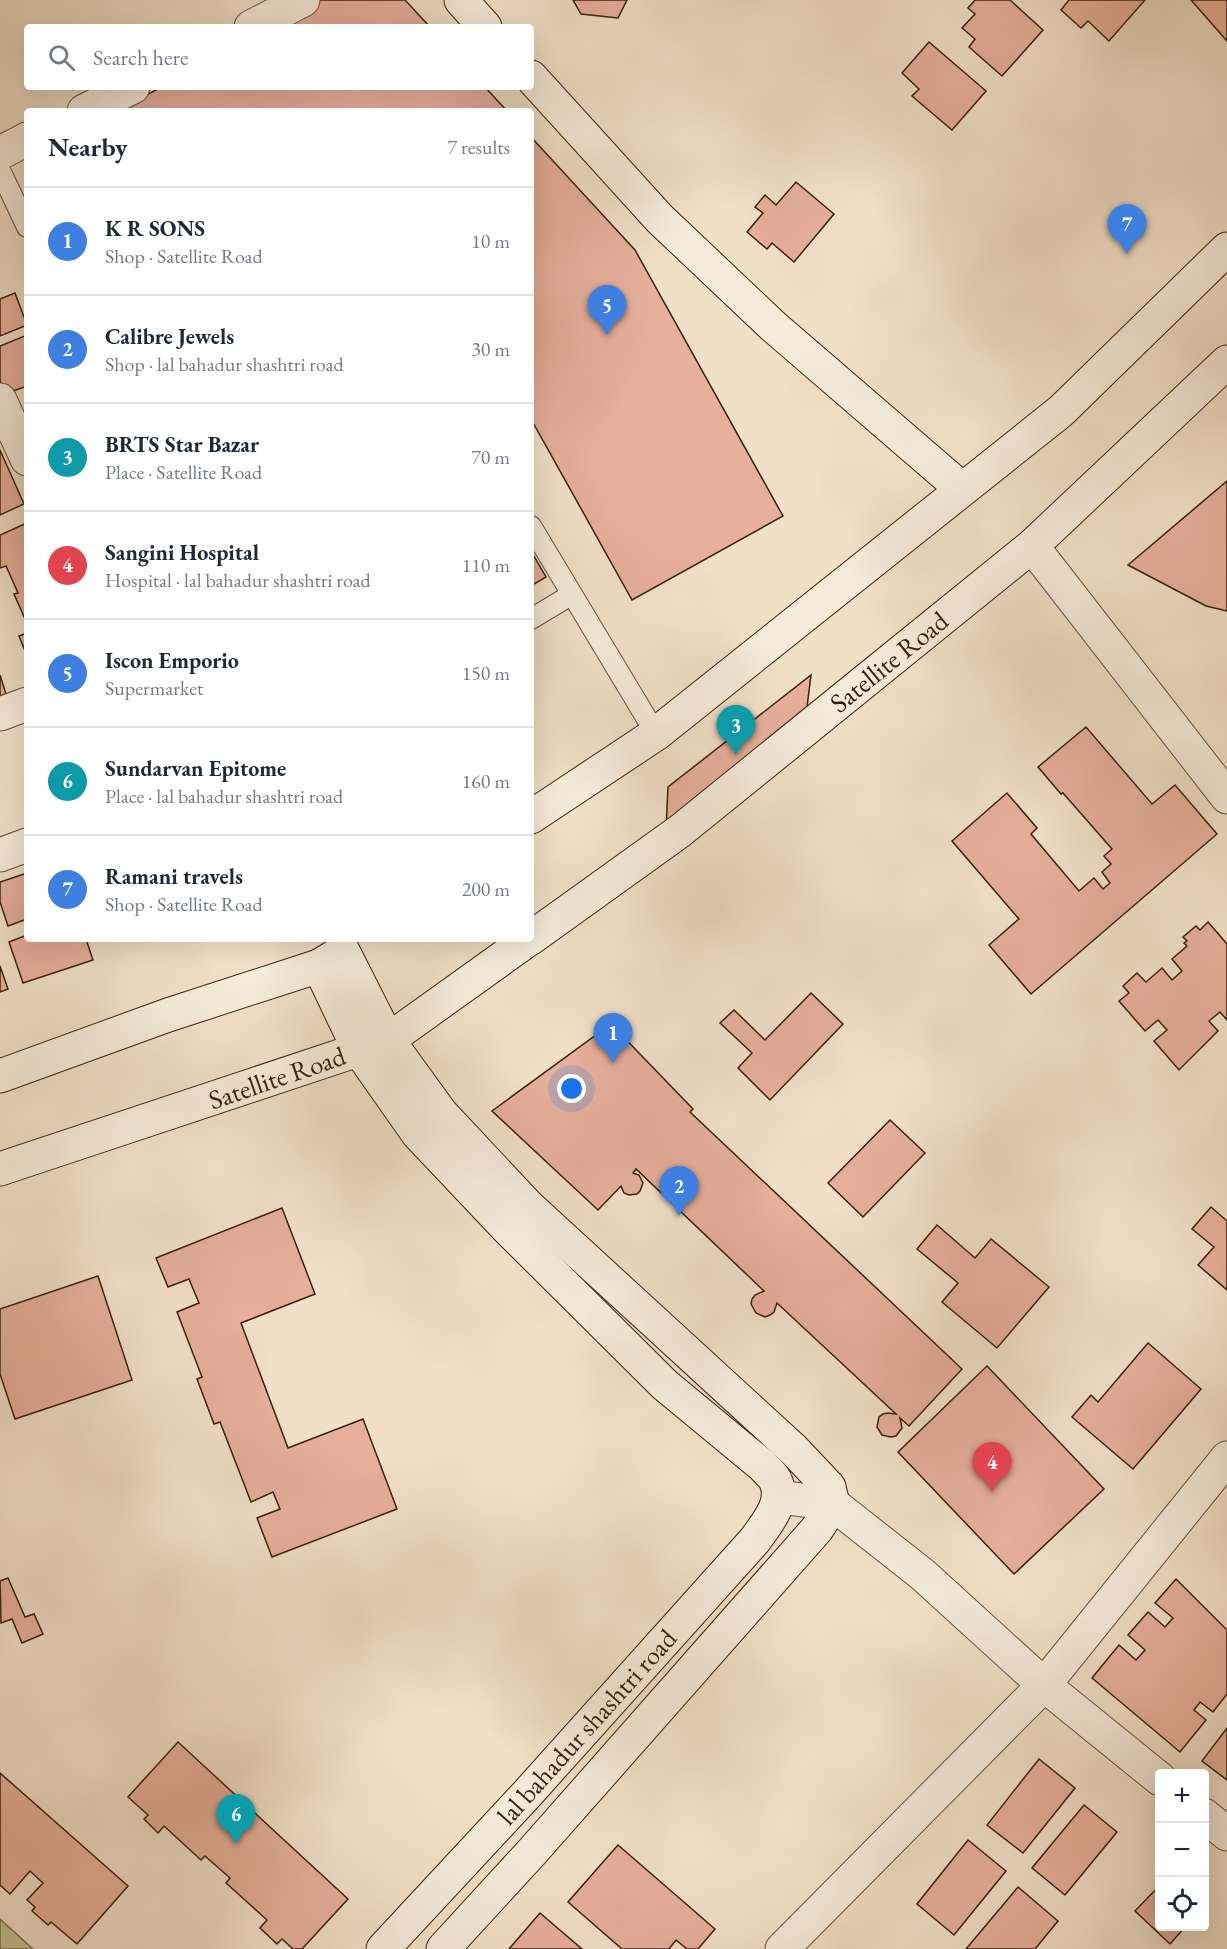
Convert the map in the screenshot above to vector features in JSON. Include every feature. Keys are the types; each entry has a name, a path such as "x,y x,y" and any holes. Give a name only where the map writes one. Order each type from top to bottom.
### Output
{"main road":[{"path":"257,24 303,0"},
{"path":"461,0 482,24"},
{"path":"534,80 660,219 773,326 962,489"},
{"path":"90,108 127,90"},
{"path":"0,153 24,141"},
{"path":"534,815 656,734 1061,411 1227,249"},
{"name":"Satellite Road","path":"534,935 680,831 1032,546 1227,362"},
{"path":"3,412 24,453"},
{"path":"1032,546 1227,797"},
{"path":"0,714 24,705"},
{"path":"0,855 24,846"},
{"name":"Satellite Road","path":"0,1169 373,1045 524,942"},
{"path":"0,1076 341,952 373,1045 418,1134 498,1219 665,1385 764,1466 776,1481 779,1497 833,1504 922,1574 1044,1685 1155,1775"},
{"path":"373,1045 441,1113 528,1206 794,1450 829,1487 833,1504 818,1529 443,1949"},
{"path":"782,1949 1044,1685 1227,1458"},
{"name":"lal bahadur shashtri road","path":"383,1949 527,1794 755,1540 773,1515 779,1497"},
{"path":"1209,1819 1227,1834"}],"lane":[{"path":"0,170 24,221"},
{"path":"534,531 656,734"},
{"path":"534,617 571,595"}],"shaded area":[{"path":"0,1919 33,1949 0,1949"}],"building":[{"path":"316,0 405,0 427,24 273,24"},
{"path":"573,0 627,0 618,18 581,14"},
{"path":"975,0 1010,0 1043,30 1002,76 969,47 975,39 962,28 975,14 968,8"},
{"path":"1069,0 1145,0 1109,41 1088,21 1081,28 1061,10"},
{"path":"1191,0 1227,0 1227,41"},
{"path":"929,42 986,91 952,130 912,96 919,89 902,73"},
{"path":"156,90 488,90 504,108 123,108"},
{"path":"534,140 635,250 783,516 632,600 534,424"},
{"path":"796,182 834,214 794,262 772,243 767,249 747,232 763,213 755,207 765,195 776,205"},
{"path":"15,293 24,317 24,326 0,336 0,299"},
{"path":"24,336 24,387 5,394 0,381 0,346"},
{"path":"0,450 24,504 0,515"},
{"path":"1227,481 1227,611 1206,606 1128,565"},
{"path":"24,524 24,617 14,594 18,593 6,566 0,568 0,535"},
{"path":"534,556 546,577 534,584"},
{"path":"24,634 24,648 19,636"},
{"path":"0,675 6,694 0,696"},
{"path":"811,675 805,723 666,829 668,787"},
{"path":"1086,727 1152,804 1175,785 1217,834 1031,994 989,945 1019,919 952,841 1007,793 1037,828 1031,834 1079,891 1094,878 1103,889 1110,883 1102,872 1111,864 1104,856 1112,849 1038,767"},
{"path":"24,874 24,920 8,926 0,902 0,882"},
{"path":"1208,922 1227,944 1227,1020 1220,1012 1209,1021 1218,1031 1179,1070 1154,1041 1167,1030 1158,1020 1145,1031 1119,1001 1129,993 1123,986 1137,973 1146,982 1162,968 1172,980 1182,971 1172,959 1187,946 1184,943 1187,941 1183,937 1196,926 1200,930"},
{"path":"24,936 24,942 87,942 93,960 23,983 9,942"},
{"path":"0,966 8,989 0,992"},
{"path":"811,993 843,1024 770,1100 738,1068 752,1053 720,1023 734,1010 765,1040"},
{"path":"611,1024 693,1109 690,1112 962,1369 909,1426 900,1418 902,1428 896,1436 882,1435 877,1427 879,1417 883,1414 896,1414 777,1303 774,1312 770,1315 765,1317 756,1313 751,1304 752,1299 764,1291 636,1169 633,1173 639,1175 643,1183 640,1191 629,1195 624,1193 621,1186 598,1210 492,1111"},
{"path":"890,1120 925,1153 863,1217 828,1183"},
{"path":"1211,1207 1227,1221 1227,1290 1198,1265 1214,1247 1192,1229"},
{"path":"282,1208 315,1294 241,1323 288,1448 363,1419 397,1509 272,1557 257,1518 280,1509 273,1492 251,1502 220,1422 214,1424 197,1379 202,1377 177,1312 199,1303 189,1279 168,1287 156,1258"},
{"path":"937,1225 975,1258 991,1239 1049,1287 997,1348 942,1302 958,1283 917,1249"},
{"path":"98,1276 132,1380 15,1419 0,1374 0,1309"},
{"path":"1148,1343 1201,1389 1133,1469 1072,1417 1091,1395 1098,1402"},
{"path":"987,1366 1104,1489 1014,1574 898,1452"},
{"path":"8,1578 25,1617 34,1614 43,1634 22,1643 12,1619 1,1623 0,1581"},
{"path":"1176,1579 1227,1630 1227,1694 1213,1712 1200,1702 1194,1710 1206,1720 1180,1752 1092,1678 1119,1645 1136,1660 1145,1650 1128,1635 1148,1612 1165,1627 1173,1618 1155,1603"},
{"path":"1227,1728 1227,1780 1202,1761"},
{"path":"178,1742 348,1899 302,1949 293,1949 282,1939 277,1944 260,1928 267,1920 226,1883 230,1878 205,1856 201,1860 164,1826 158,1833 144,1819 148,1815 128,1797"},
{"path":"1039,1759 1075,1788 1023,1853 987,1825"},
{"path":"0,1773 128,1886 77,1944 51,1922 48,1925 32,1911 35,1907 27,1900 43,1883 30,1871 10,1894 0,1885"},
{"path":"1084,1805 1117,1832 1065,1895 1032,1868"},
{"path":"968,1840 1006,1871 954,1935 917,1904"},
{"path":"618,1845 715,1929 698,1949 687,1949 676,1940 669,1949 622,1949 568,1902"},
{"path":"1018,1887 1058,1921 1035,1949 966,1949"},
{"path":"1155,1890 1155,1930 1135,1911"},
{"path":"540,1913 582,1949 509,1949"},
{"path":"1156,1931 1182,1931 1170,1944"}],"place":[{"name":"Ramani travels","path":"1127,254"},
{"name":"Iscon Emporio","path":"607,335"},
{"name":"BRTS Star Bazar","path":"736,755"},
{"name":"K R SONS","path":"613,1063"},
{"name":"Calibre Jewels","path":"679,1216"},
{"name":"Sangini Hospital","path":"992,1492"},
{"name":"Sundarvan Epitome","path":"236,1844"}]}
